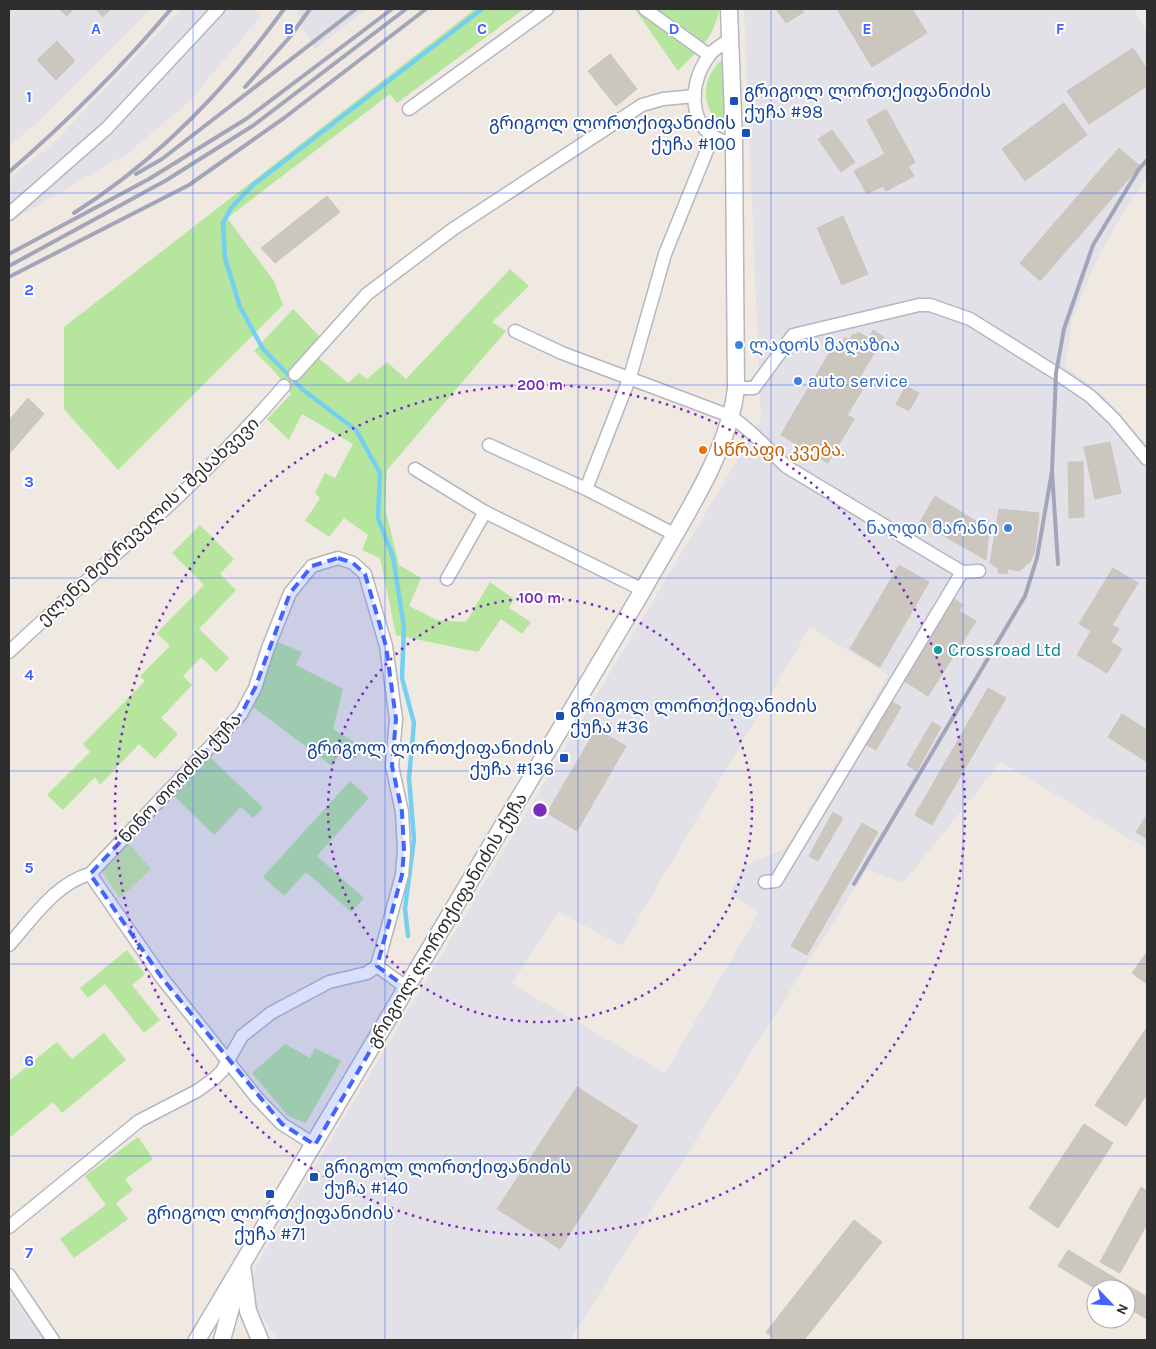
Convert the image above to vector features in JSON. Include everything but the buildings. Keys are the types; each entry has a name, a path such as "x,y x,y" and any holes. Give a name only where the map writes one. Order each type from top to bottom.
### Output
{"street":[{"path":"9,214 107,128 218,9"},
{"path":"409,109 547,9"},
{"path":"645,9 709,55"},
{"name":"გრიგოლ ლორთქიფანიძის ქუჩა","path":"197,1340 315,1146 643,590 712,467 730,416 736,388 734,144 729,9"},
{"path":"730,39 709,55 696,85 695,96 696,117 712,138 734,144"},
{"path":"295,374 367,294 453,229 642,105 663,98 695,96"},
{"path":"586,489 630,377 665,254 712,138"},
{"path":"736,388 754,388 793,335 930,305 970,319 1090,396 1114,419 1147,459"},
{"path":"515,331 554,350 730,416 749,428 765,447 787,467 962,572 979,571"},
{"name":"ელენე მეტრეველის I შესახვევი","path":"9,652 211,466 246,431 284,386"},
{"path":"489,445 586,489 674,534"},
{"path":"416,469 485,512 643,590"},
{"path":"447,580 485,512"},
{"name":"ნინო თოიძის ქუჩა","path":"9,945 60,889 72,880 90,874 241,714 255,688 268,648 290,593 312,566 338,558 353,563 365,574 386,646 396,719 392,766 402,812 404,850 402,875 377,966"},
{"path":"765,882 776,881 962,572"},
{"path":"90,874 162,978 228,1061 282,1124 315,1146"},
{"path":"9,1227 139,1122 197,1091 209,1082 222,1071 242,1036 271,1013 329,982 367,974 377,966 407,988"},
{"path":"242,1265 248,1311 260,1340"},
{"name":"გრიგოლ ლორთქიფანიძის ქუჩა","path":"222,1340 242,1265"},
{"path":"9,1275 53,1340"}],"highlighted area":[{"path":"338,558 353,563 365,574 386,646 396,719 392,766 402,812 404,850 402,875 377,966 407,988 315,1145 282,1124 162,978 90,874 241,714 255,688 290,593 312,566"}],"shaded area":[{"path":"9,9 151,9 41,119 9,146"},
{"path":"181,9 254,9 261,16 188,103 128,153 9,222 9,179 53,143"},
{"path":"298,9 367,9 315,49 300,24"},
{"path":"744,9 1138,9 1135,11 1147,30 1147,179 1128,204 1096,261 1072,320 1065,366 1104,396 1147,445 1147,849 1001,762 903,883 867,869 570,1340 278,1340 254,1305 251,1280 259,1260 761,420","holes":["810,627 888,675 786,848 744,866 730,894 759,912 665,1073 512,984 559,912 622,946"]},
{"path":"9,1291 45,1340 9,1340"}],"green space":[{"path":"475,9 524,9 397,103 390,94 227,218 274,281 283,305 118,470 64,409 64,327"},
{"path":"635,9 719,9 714,28 709,36 678,71"},
{"path":"723,59 726,130 711,113 706,95 706,85 709,76"},
{"path":"510,269 529,286 492,322 506,331 387,470 385,508 399,565 421,578 409,606 437,620 466,622 490,582 514,599 509,608 531,622 522,634 501,619 478,652 396,635 380,558 362,550 368,535 344,518 329,537 305,521 320,498 315,493 325,473 335,478 353,444 302,414 289,440 267,419 291,394 276,373 254,351 293,309 321,338 309,350 348,383 359,373 367,379 387,362 406,379"},
{"path":"200,525 234,559 220,574 236,590 199,629 229,658 216,672 201,657 183,676 192,685 161,718 178,734 155,759 139,744 100,785 95,777 63,810 47,795 90,752 83,744 145,681 140,676 170,646 157,633 204,585 172,553"},
{"path":"278,642 302,652 296,665 343,689 333,729 364,748 355,759 342,750 332,766 253,707"},
{"path":"210,757 263,808 253,818 241,807 214,835 173,795"},
{"path":"350,781 369,798 317,856 364,898 351,912 306,872 284,896 263,877"},
{"path":"129,844 151,869 120,898 102,871"},
{"path":"127,950 145,974 132,985 160,1020 144,1033 105,984 88,998 80,988"},
{"path":"104,1033 126,1060 62,1113 53,1102 9,1138 9,1081 57,1042 72,1059"},
{"path":"285,1044 310,1058 315,1048 341,1061 306,1123 288,1116 252,1073"},
{"path":"138,1137 153,1159 125,1179 133,1190 116,1203 128,1219 74,1258 60,1239 106,1205 85,1176"}],"waterway":[{"path":"408,936 405,909 414,839 409,778 414,723 402,678 404,627 393,557 378,518 380,473 356,430 302,389 263,349 240,307 225,258 223,223 231,208 253,185 482,9"}],"railway":[{"path":"9,172 93,94 171,9"},
{"path":"74,213 134,170 189,121 239,67 284,9"},
{"path":"245,87 289,38 310,9"},
{"path":"136,174 162,159 356,9"},
{"path":"9,254 149,179 246,119 392,9"},
{"path":"9,266 165,181 254,125 406,9"},
{"path":"9,277 189,185 284,118 426,9"},
{"path":"1058,564 1052,471 1056,373 1064,329 1093,245 1139,169 1147,160"},
{"path":"854,884 1025,596 1037,558 1052,471"}],"place":[{"name":"გრიგოლ ლორთქიფანიძის ქუჩა #98","path":"734,101"},
{"name":"გრიგოლ ლორთქიფანიძის ქუჩა #100","path":"746,133"},
{"name":"ლადოს მაღაზია","path":"739,345"},
{"name":"auto service","path":"798,381"},
{"name":"სწრაფი კვება.","path":"703,450"},
{"name":"ნაღდი მარანი","path":"1008,528"},
{"name":"Crossroad Ltd","path":"938,650"},
{"name":"გრიგოლ ლორთქიფანიძის ქუჩა #36","path":"560,716"},
{"name":"გრიგოლ ლორთქიფანიძის ქუჩა #136","path":"564,758"},
{"name":"გრიგოლ ლორთქიფანიძის ქუჩა #140","path":"314,1177"},
{"name":"გრიგოლ ლორთქიფანიძის ქუჩა #71","path":"270,1194"}]}
